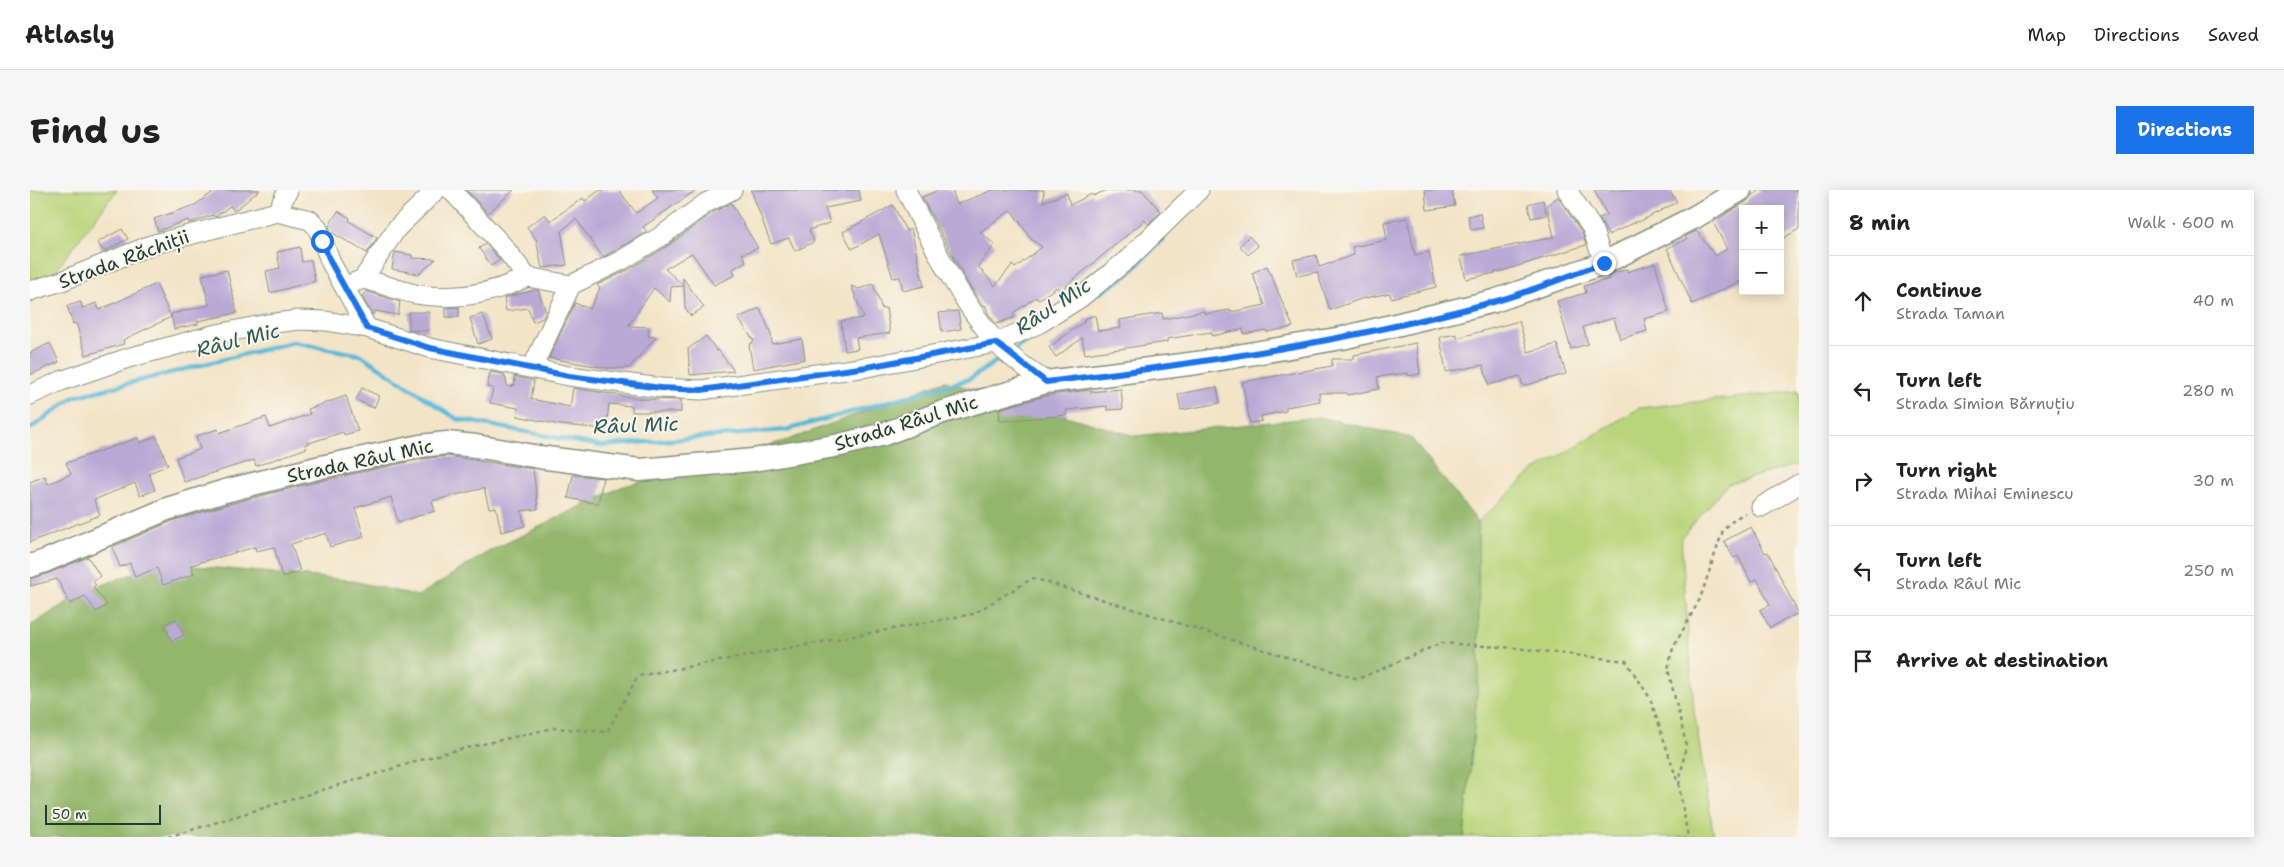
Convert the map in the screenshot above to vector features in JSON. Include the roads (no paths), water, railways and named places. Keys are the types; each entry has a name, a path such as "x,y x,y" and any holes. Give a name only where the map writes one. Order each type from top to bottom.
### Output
{"street":[{"path":"288,190 277,212 310,220 317,227 331,263 367,328"},
{"path":"344,287 363,279 397,228 436,190"},
{"path":"451,190 503,246 527,277"},
{"path":"532,368 571,286 645,246 706,203 732,190"},
{"path":"906,190 931,245 952,280 1000,346 1046,382"},
{"path":"30,395 61,381 128,358 213,334 299,320 326,321 367,328 430,348 605,382 701,390 1000,346 1080,298 1128,259 1199,190"},
{"path":"1567,190 1592,228 1604,263"},
{"name":"Strada Râul Mic","path":"30,566 167,509 208,496 321,467 411,448 447,442 539,458 640,470 753,460 840,445 884,434 961,406 1046,382 1198,363 1342,338 1494,301 1604,263 1695,217 1740,190"},
{"name":"Strada Răchiții","path":"30,292 151,245 277,212"},
{"path":"363,279 415,294 446,296 475,295 504,288 527,277 571,286"},
{"path":"1761,507 1799,484"}],"waterway":[{"name":"Râul Mic","path":"1100,293 1129,274 1167,234"},
{"name":"Râul Mic","path":"1012,351 1041,332"},
{"name":"Râul Mic","path":"30,429 74,397 293,342 361,355 457,419 601,446 786,430 970,379 1004,356"}]}
